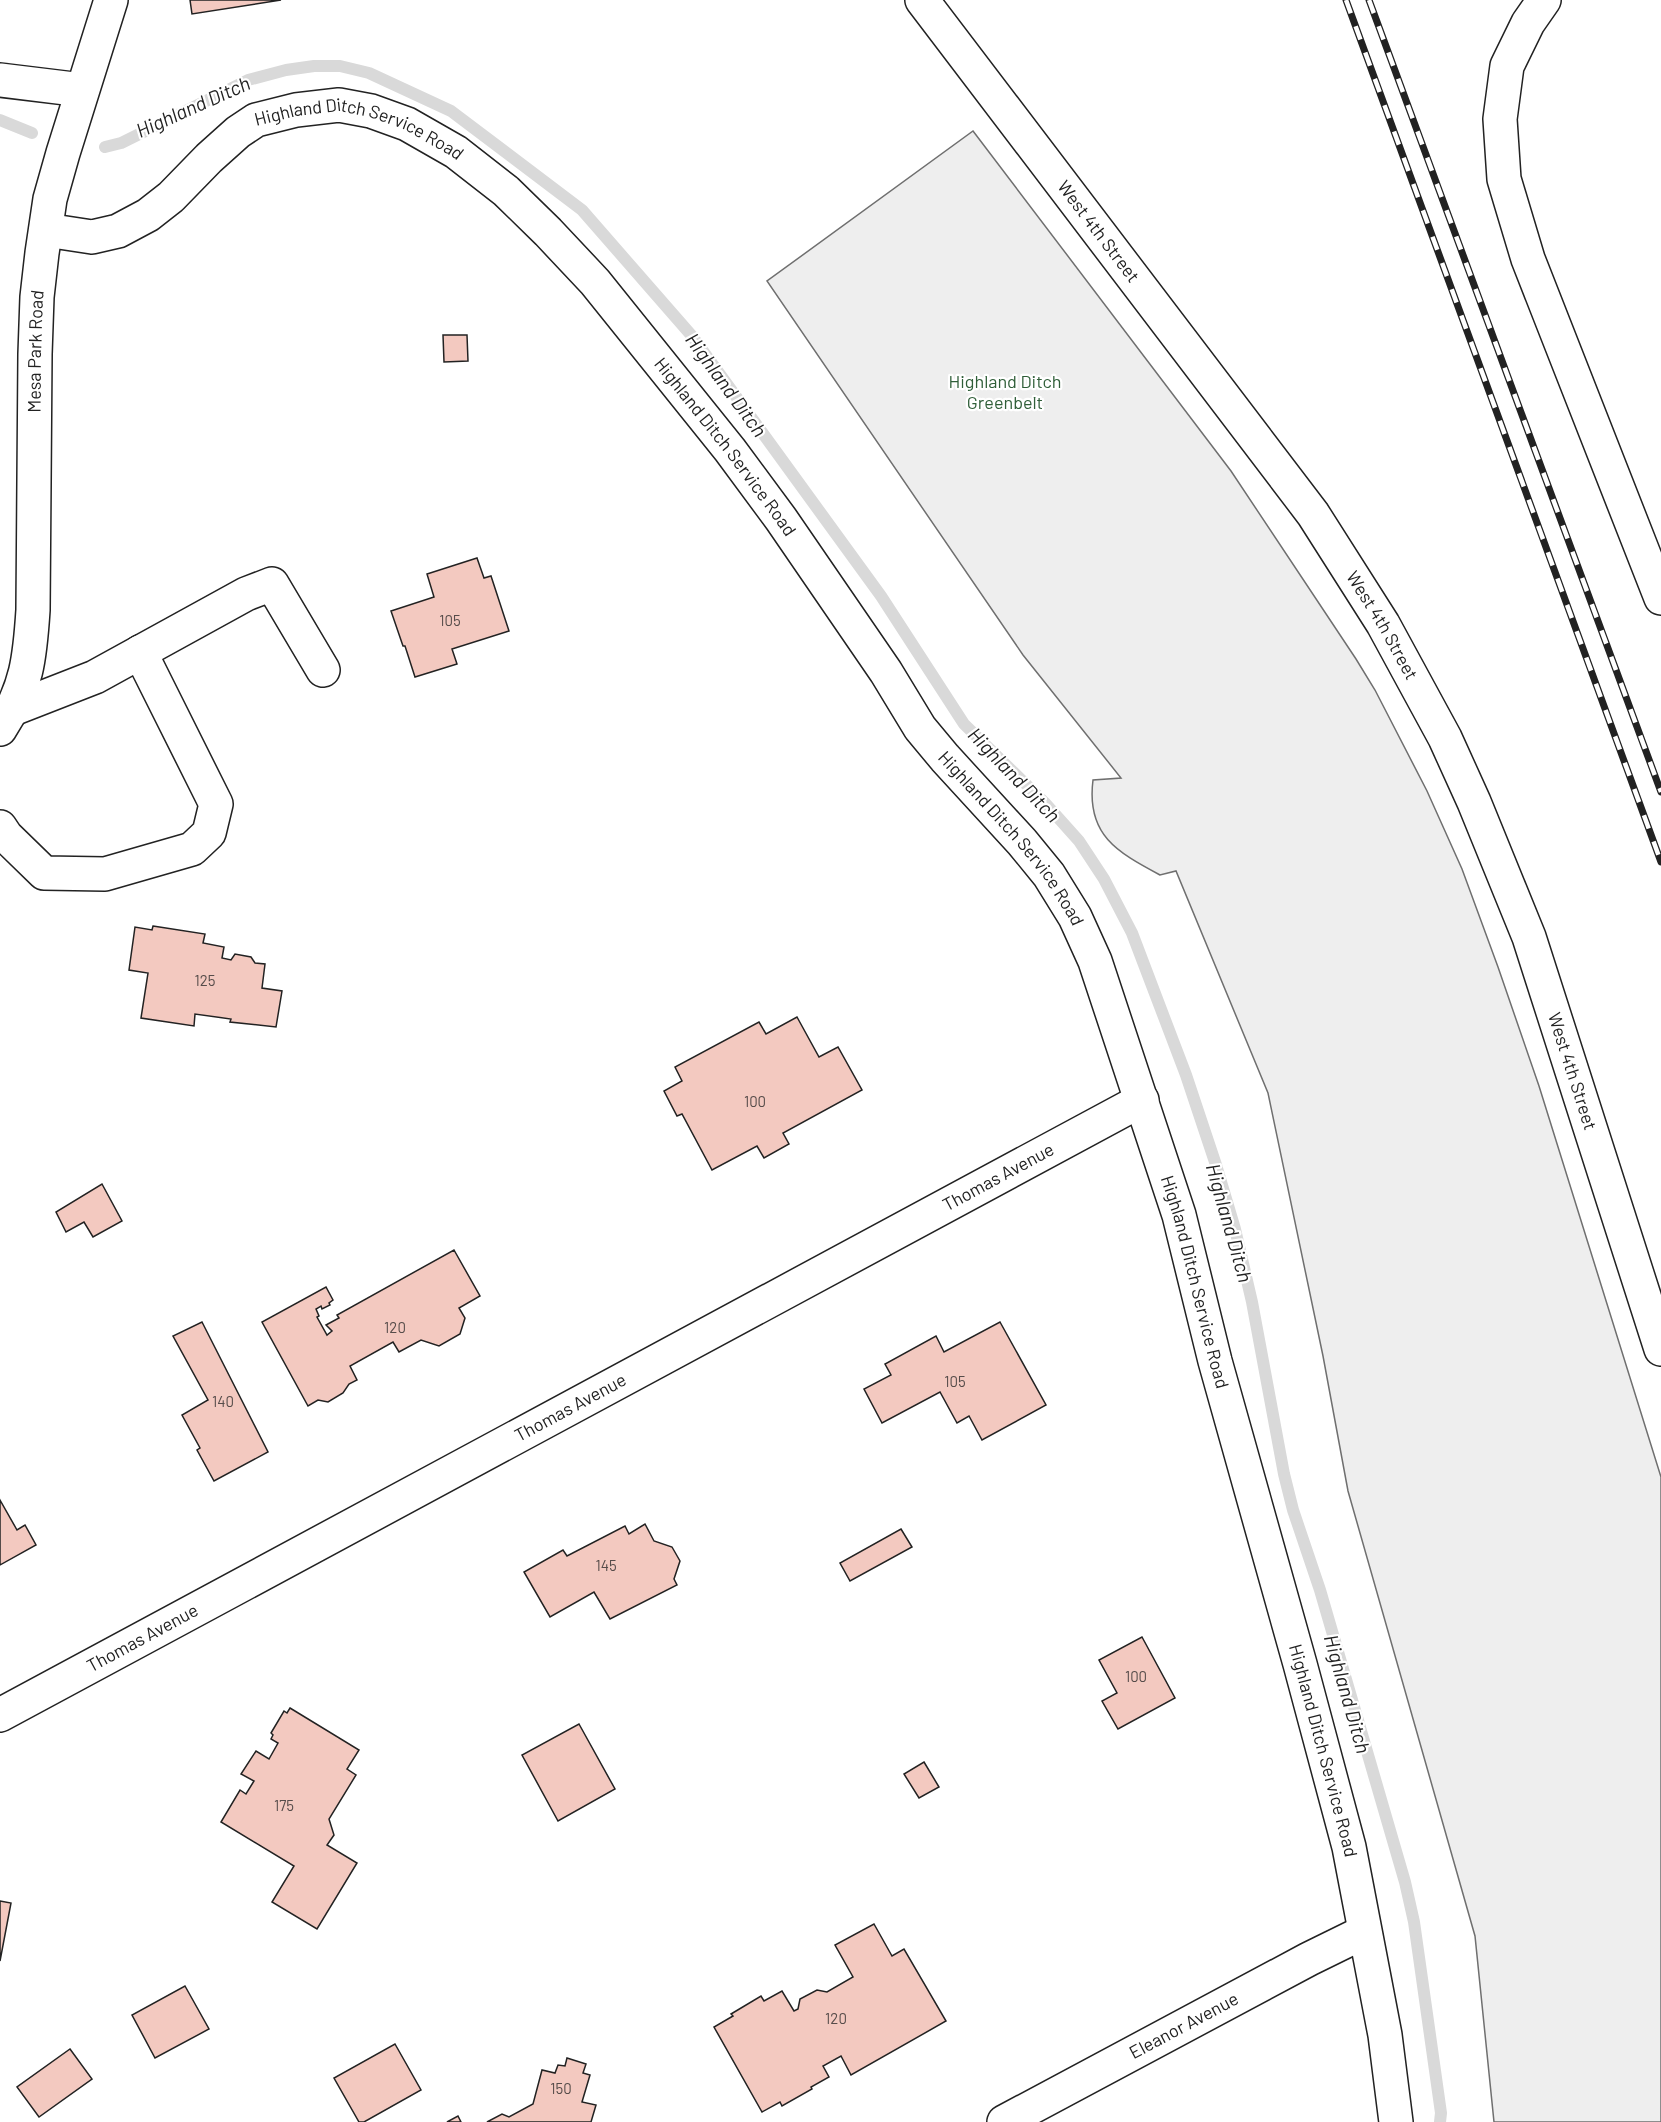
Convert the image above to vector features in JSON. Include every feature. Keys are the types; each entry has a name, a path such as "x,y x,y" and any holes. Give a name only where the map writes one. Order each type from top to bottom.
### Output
{"street":[{"name":"Mesa Park Road","path":"7,719 25,680 31,648 35,354 38,297 46,230 51,199 111,0"},
{"name":"West 4th Street","path":"922,0 1313,514 1383,624 1445,738 1529,937 1661,1349"},
{"path":"1544,0 1528,23 1507,66 1500,118 1504,179 1527,259 1661,598"},
{"path":"0,80 82,90"},
{"name":"Highland Ditch Service Road","path":"46,230 92,237 118,231 147,215 171,197 238,132 256,120 296,110 339,105 372,111 407,124 456,152 506,191 595,282 730,450 781,519 886,672 920,728 1049,875 1075,917 1095,961 1179,1215 1215,1361 1349,1847 1385,2035 1396,2122"},
{"path":"7,719 95,677 246,594 272,584 322,670"},
{"path":"0,827 6,836 44,873 105,874 192,849 209,833 216,804 140,652"},
{"name":"Thomas Avenue","path":"0,1715 1142,1100"},
{"name":"Eleanor Avenue","path":"1004,2122 1364,1932"}],"green space":[{"name":"Highland Ditch Greenbelt","path":"973,131 1231,471 1356,659 1375,690 1427,791 1462,869 1498,967 1539,1086 1661,1477 1661,2122 1494,2122 1475,1936 1348,1491 1323,1356 1268,1093 1176,871 1160,875 1144,867 1118,849 1100,828 1094,815 1093,780 1121,778 1023,655 767,281"}],"building":[{"path":"190,0 281,0 192,14"},
{"path":"443,335 467,335 468,361 444,362"},
{"path":"477,558 484,578 491,576 509,631 452,649 457,664 415,677 391,611 434,597 427,574"},
{"path":"153,926 205,934 203,943 224,947 222,958 231,960 235,954 251,957 255,963 265,964 262,988 282,991 276,1027 230,1022 231,1019 195,1014 194,1026 141,1018 148,973 129,970 135,927 152,930"},
{"path":"797,1017 819,1057 838,1047 862,1090 783,1133 789,1144 764,1158 757,1146 712,1170 682,1114 677,1116 664,1091 682,1081 675,1067 759,1022 766,1034"},
{"path":"102,1184 122,1221 93,1237 84,1222 66,1232 56,1212"},
{"path":"454,1250 480,1296 459,1308 465,1318 460,1334 439,1346 421,1340 399,1352 393,1342 350,1366 357,1380 349,1384 343,1393 328,1402 318,1400 308,1406 262,1322 326,1287 333,1300 329,1303 330,1305 316,1309 319,1316 317,1317 327,1335 332,1331 326,1325 339,1318 337,1315"},
{"path":"202,1322 268,1452 214,1481 182,1415 208,1400 173,1336"},
{"path":"1000,1322 1046,1405 982,1440 969,1416 957,1423 940,1392 882,1423 864,1389 891,1375 885,1364 936,1336 944,1352"},
{"path":"0,1500 17,1530 25,1525 36,1545 0,1565"},
{"path":"645,1524 654,1541 672,1547 680,1561 674,1579 677,1585 610,1619 594,1592 550,1617 524,1572 563,1550 567,1556 625,1526 629,1534"},
{"path":"901,1529 912,1547 850,1581 840,1563"},
{"path":"1142,1637 1175,1698 1118,1729 1102,1701 1117,1693 1099,1660"},
{"path":"290,1708 359,1750 347,1769 356,1775 329,1819 334,1835 327,1845 357,1863 317,1929 272,1902 294,1866 221,1822 240,1790 246,1794 254,1781 241,1774 256,1751 269,1759 278,1743 271,1739 273,1735 271,1733 284,1711 287,1713"},
{"path":"579,1724 615,1789 558,1821 522,1755"},
{"path":"924,1762 939,1787 919,1798 904,1774"},
{"path":"0,1901 11,1903 0,1961"},
{"path":"874,1924 892,1956 904,1949 946,2021 851,2075 841,2056 823,2066 829,2077 782,2106 780,2102 762,2112 714,2027 761,1996 764,2001 782,1991 794,2011 798,2009 800,1999 817,1990 827,1992 853,1977 835,1945"},
{"path":"185,1986 209,2029 155,2058 132,2015"},
{"path":"395,2044 421,2090 364,2122 359,2122 334,2078"},
{"path":"70,2049 92,2079 39,2117 17,2087"},
{"path":"567,2058 586,2064 583,2073 590,2075 582,2102 596,2105 591,2122 487,2122 502,2114 509,2117 533,2104 542,2070 555,2073 558,2065 565,2066"},
{"path":"458,2116 461,2122 447,2122"}],"waterway":[{"name":"Highland Ditch","path":"105,147 121,143 248,80 286,70 314,66 340,66 369,73 451,111 582,210 692,336 881,596 964,724 1045,803 1079,841 1104,879 1132,933 1186,1075 1235,1229 1252,1302 1284,1474 1293,1510 1320,1590 1405,1882 1414,1922 1441,2113 1440,2122"},
{"name":"Highland Ditch","path":"0,120 32,133"}],"railway":[{"path":"1346,0 1661,862"},
{"path":"1369,0 1661,792"}]}
